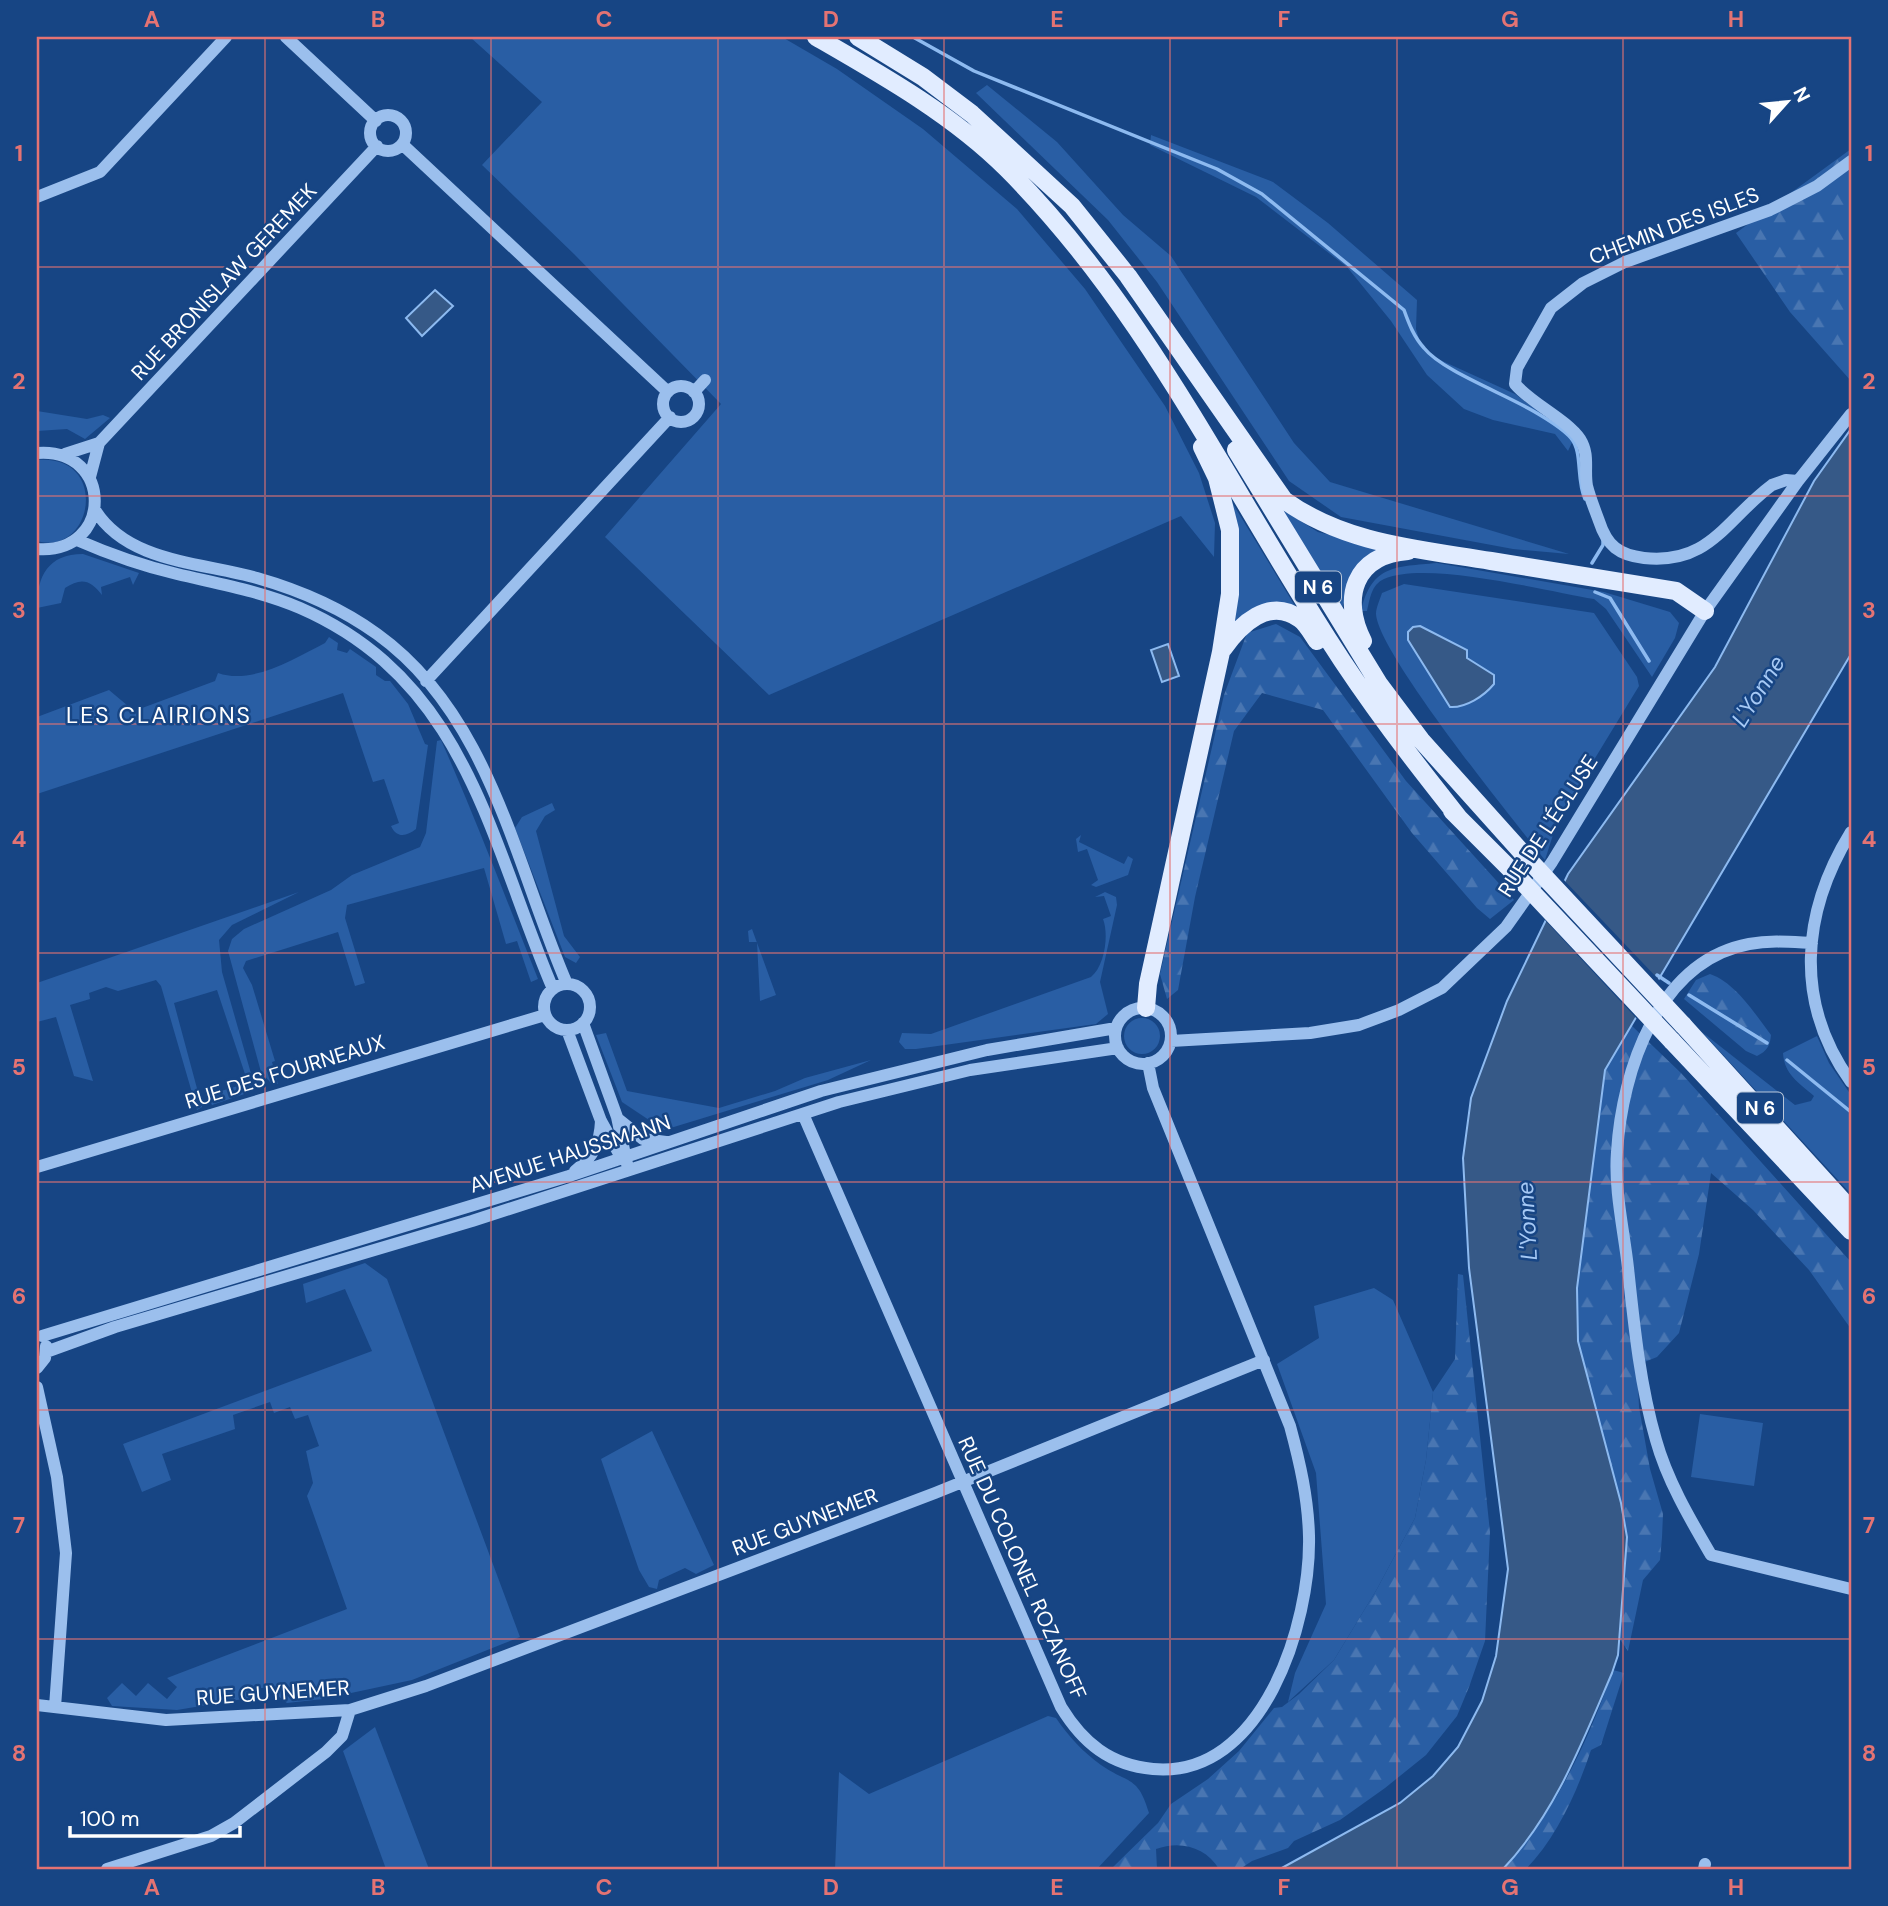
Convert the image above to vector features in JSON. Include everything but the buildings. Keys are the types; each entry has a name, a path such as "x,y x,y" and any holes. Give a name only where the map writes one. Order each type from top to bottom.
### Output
{"main road":[{"name":"N 6","path":"816,37 892,82 1005,167 1054,219 1116,295 1171,380 1327,639 1388,729 1459,818 1851,1231"},
{"name":"N 6","path":"858,37 923,77 1019,155 1072,206 1128,276 1170,338 1379,684 1421,740 1490,820 1683,1025 1851,1210"},
{"path":"1170,338 1284,500 1311,520 1347,535 1422,550 1676,591 1705,611"},
{"path":"1146,1007 1148,984 1221,652 1231,583 1230,530 1217,478 1171,380"},
{"path":"1422,550 1398,552 1377,559 1362,572 1352,591 1352,617 1362,640 1490,820"},
{"path":"1221,652 1237,629 1251,617 1266,612 1286,612 1301,620 1422,782 1459,818"},
{"path":"1828,1206 1851,1237"}],"street":[{"path":"37,197 100,172 226,37"},
{"path":"286,37 376,121"},
{"path":"385,116 401,120 406,130 402,145 387,151 377,146 371,131 376,121 385,116"},
{"path":"402,145 668,391"},
{"name":"RUE BRONISLAW GEREMEK","path":"90,477 99,443 377,146"},
{"name":"CHEMIN DES ISLES","path":"1798,481 1786,480 1772,485 1699,551 1673,560 1627,556 1612,548 1603,533 1587,485 1586,452 1578,437 1515,384 1517,368 1551,308 1583,283 1625,262 1770,210 1817,186 1851,161"},
{"path":"694,392 705,380"},
{"path":"684,386 694,392 699,406 695,415 680,421 670,417 663,402 668,391 684,386"},
{"name":"RUE DE L'ÉCLUSE","path":"1171,1041 1310,1032 1359,1025 1399,1010 1442,988 1506,927 1552,862 1705,611 1798,481 1851,414"},
{"path":"426,681 670,417"},
{"name":"RUE BRONISLAW GEREMEK","path":"37,453 65,454 99,443"},
{"path":"37,562 51,550 77,540 85,532 95,510 90,477 79,464 65,454"},
{"path":"95,510 108,528 131,545 258,578 343,613 379,635 426,681 445,703 480,762 502,812 567,984"},
{"path":"77,540 148,566 257,592 299,608 340,629 392,668 431,711 467,771 552,989"},
{"path":"37,550 51,550"},
{"path":"1851,832 1832,863 1818,902 1810,973 1821,1032 1835,1060 1851,1082"},
{"path":"1812,943 1774,940 1743,946 1681,979 1649,1026 1622,1101 1616,1155 1635,1334 1656,1441 1688,1515 1711,1555 1851,1589"},
{"path":"567,984 580,989 589,1000 589,1014 583,1023 567,1030 554,1026 545,1015 545,1001 552,989 567,984"},
{"path":"1146,1007 1155,1010 1168,1023 1171,1041 1163,1056 1147,1063 1130,1061 1118,1048 1116,1028 1124,1015 1146,1007"},
{"name":"RUE DES FOURNEAUX","path":"37,1167 545,1015"},
{"path":"583,1023 617,1117 623,1158"},
{"name":"AVENUE HAUSSMANN","path":"39,1333 569,1176 821,1091 987,1050 1116,1028"},
{"path":"567,1030 601,1121 629,1171"},
{"name":"AVENUE HAUSSMANN","path":"46,1352 70,1341 629,1171 803,1114 970,1070 1118,1048"},
{"path":"1147,1063 1153,1088 1264,1360"},
{"name":"RUE DU COLONEL ROZANOFF","path":"803,1114 1056,1696 1075,1730 1092,1747 1129,1766 1167,1770 1216,1756 1235,1743 1255,1718 1275,1685 1302,1602 1308,1562 1305,1483 1290,1426 1264,1360"},
{"path":"617,1117 628,1130 643,1139 670,1142"},
{"path":"569,1176 593,1153 600,1136 601,1121"},
{"path":"37,1368 46,1352 39,1333"},
{"name":"RUE GUYNEMER","path":"37,1705 166,1720 350,1710 425,1686 963,1482 1264,1360"},
{"path":"37,1387 57,1477 66,1553 55,1707"},
{"path":"107,1869 211,1836 234,1823 326,1752 342,1736 350,1710"}],"green space":[{"path":"470,37 782,37 837,69 923,129 1017,209 1085,289 1165,406 1199,473 1215,523 1214,557 1181,516 769,695 605,537 721,404 574,254 482,165 542,102"},
{"path":"987,85 1057,142 1123,215 1171,256 1294,443 1330,482 1569,554 1513,549 1341,517 1289,481 1157,282 1108,220 976,93"},
{"path":"1151,135 1273,182 1328,223 1417,300 1416,329 1421,346 1438,359 1515,394 1574,438 1568,451 1555,434 1493,420 1464,409 1427,375 1391,321 1347,267 1256,197 1150,145"},
{"path":"1851,149 1851,381 1790,312 1736,233"},
{"path":"37,411 87,419 103,415 110,418 85,439 67,429 37,431"},
{"path":"37,460 60,462 76,472 84,487 86,504 81,521 71,534 56,542 37,541"},
{"path":"1224,489 1295,606 1232,625"},
{"path":"1278,507 1318,532 1390,550 1347,595 1341,610"},
{"path":"83,554 139,573 133,585 130,577 101,587 102,595 90,583 76,582 65,588 61,603 37,608 39,586 47,569 61,558"},
{"path":"1437,563 1604,592 1670,612 1679,623 1675,638 1652,677 1606,609 1594,599 1456,575 1403,574 1384,579 1374,589 1367,611 1361,611 1372,584 1379,576 1398,568"},
{"path":"1404,584 1594,613 1637,677 1639,686 1558,819 1545,860 1422,699 1383,634 1376,614 1382,593"},
{"path":"1276,624 1300,637 1406,781 1514,900 1490,919 1477,908 1412,833 1323,710 1262,693 1234,731 1195,897 1178,990 1167,999 1160,974 1224,695 1247,633"},
{"path":"329,637 338,643 337,650 347,653 350,649 376,667 376,675 390,681 408,704 425,744 428,745 416,829 409,833 399,835 391,826 399,823 384,779 373,782 343,693 37,794 37,717 109,690 134,711 215,681 218,673 245,676 273,668 325,643"},
{"path":"441,740 538,979 531,982 517,941 506,944 484,868 347,905 345,918 365,983 355,986 338,932 246,961 243,968 252,985 275,1061 272,1062 278,1084 271,1083 261,1072 228,951 232,939 244,929 331,890 352,875 420,847 426,833 437,741"},
{"path":"552,803 555,810 545,816 536,831 564,936 580,957 576,963 565,957 515,828 522,817"},
{"path":"1081,835 1079,842 1124,864 1128,856 1133,859 1128,875 1096,887 1091,885 1098,880 1087,849 1078,852 1076,839"},
{"path":"299,892 232,925 219,940 222,972 254,1084 253,1091 212,1105 209,1099 211,1094 248,1083 217,990 174,1003 202,1107 197,1110 161,986 156,980 118,991 106,987 89,993 90,999 70,1005 93,1081 74,1076 56,1017 37,1022 37,983"},
{"path":"1105,892 1116,897 1117,905 1100,982 1108,1014 1096,1024 916,1049 905,1049 899,1042 902,1033 931,1034 1091,977 1100,965 1105,950 1103,919 1111,916 1104,896 1095,897"},
{"path":"752,929 757,942 749,942 748,931"},
{"path":"757,943 776,995 760,1001"},
{"path":"1710,974 1737,992 1771,1035 1767,1048 1757,1056 1746,1051 1684,999 1696,980"},
{"path":"1142,1018 1155,1023 1160,1036 1155,1049 1142,1054 1129,1049 1124,1036 1129,1023"},
{"path":"1631,1025 1681,1073 1851,1262 1851,1329 1809,1270 1753,1210 1711,1173 1699,1254 1679,1333 1657,1357 1637,1365 1639,1407 1650,1469 1663,1514 1660,1560 1643,1580 1628,1651 1619,1638 1627,1537 1621,1503 1578,1341 1577,1288 1605,1070"},
{"path":"1702,1032 1795,1105 1811,1101 1814,1096 1789,1072 1783,1053 1817,1036 1829,1063 1851,1095 1851,1194"},
{"path":"606,1033 627,1091 719,1108 775,1091 805,1078 871,1060 828,1080 664,1130 622,1102 596,1035"},
{"path":"365,1263 387,1279 520,1637 412,1680 323,1699 287,1703 278,1696 277,1687 248,1689 249,1698 177,1710 112,1706 107,1698 122,1683 136,1696 148,1683 167,1699 177,1687 167,1678 347,1609 307,1496 313,1483 306,1451 319,1446 308,1415 295,1419 290,1407 274,1413 270,1402 233,1415 235,1429 162,1454 171,1480 142,1492 123,1444 372,1351 345,1289 306,1303 303,1284"},
{"path":"1458,1274 1463,1275 1490,1532 1485,1641 1457,1716 1426,1755 1385,1788 1340,1820 1294,1841 1288,1848 1252,1861 1240,1869 1219,1869 1207,1855 1192,1847 1165,1846 1156,1849 1157,1869 1111,1869 1158,1823 1171,1804 1208,1779 1239,1751 1274,1708 1282,1707 1299,1694 1334,1660 1377,1589 1415,1518 1426,1460 1433,1392 1455,1359"},
{"path":"1374,1288 1393,1300 1433,1392 1426,1460 1415,1518 1377,1589 1334,1660 1288,1702 1295,1673 1326,1604 1316,1473 1277,1364 1319,1338 1314,1306"},
{"path":"1700,1414 1763,1423 1754,1486 1691,1477"},
{"path":"652,1431 714,1565 696,1574 685,1568 659,1580 657,1589 649,1587 639,1570 601,1459"},
{"path":"1613,1670 1624,1673 1601,1745 1591,1750 1565,1813 1547,1843 1526,1869 1503,1869 1538,1825 1568,1776 1593,1723"},
{"path":"1048,1716 1056,1718 1094,1760 1136,1786 1149,1813 1097,1869 835,1869 839,1772 869,1794"},
{"path":"375,1727 429,1869 386,1869 343,1751"}],"water":[{"path":"435,290 453,306 422,336 406,318"},
{"name":"L'Yonne","path":"1851,429 1851,654 1605,1070 1577,1288 1578,1341 1621,1503 1627,1537 1618,1655 1612,1673 1566,1777 1538,1825 1503,1869 1280,1869 1400,1803 1433,1776 1458,1747 1482,1701 1496,1656 1508,1569 1469,1268 1463,1158 1471,1098 1507,1001 1568,874 1715,667 1814,481"},
{"path":"1420,626 1467,650 1467,658 1494,675 1494,684 1474,700 1462,706 1450,707 1408,640 1408,632 1413,627"},
{"path":"1168,644 1179,676 1162,682 1151,650"}],"pier":[{"path":"1562,878 1660,981 1638,1020 1543,918"}],"waterway":[{"path":"913,37 974,71 1217,169 1262,194 1404,310 1417,339 1433,357 1461,375 1527,408 1568,435 1577,451 1585,499"},
{"path":"1592,563 1603,545 1603,538"},
{"path":"1595,592 1610,598 1649,661"},
{"path":"1657,975 1669,983"},
{"path":"1689,995 1767,1043"},
{"path":"1787,1060 1851,1112"}],"district":[{"name":"LES CLAIRIONS","path":"159,715"}]}
